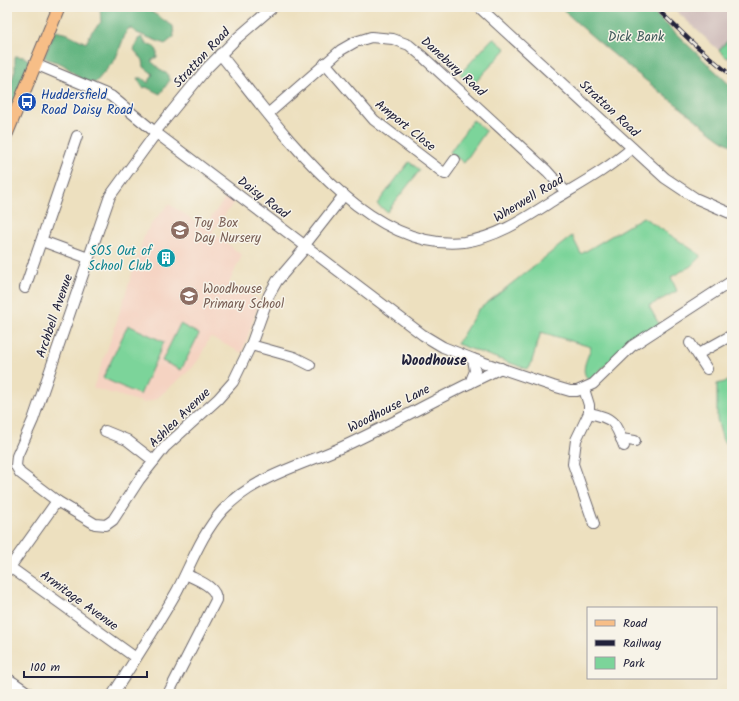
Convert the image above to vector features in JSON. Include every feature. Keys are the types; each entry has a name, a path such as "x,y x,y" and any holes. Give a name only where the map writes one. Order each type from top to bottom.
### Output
{"main road":[{"path":"7,133 59,7"}],"street":[{"name":"Stratton Road","path":"156,133 200,76 220,54 273,7"},
{"name":"Stratton Road","path":"479,7 674,185 706,203 732,214"},
{"name":"Danebury Road","path":"268,113 343,48 364,39 386,37 404,43 422,56 547,171 566,192"},
{"name":"Wherwell Road","path":"220,54 310,164 344,195 399,232 427,240 454,242 481,238 499,233 566,192 632,148"},
{"name":"Amport Close","path":"325,63 374,120 416,153 445,174 455,160"},
{"name":"Daisy Road","path":"36,64 110,96 156,133 413,329 443,347 473,359"},
{"name":"Archbell Avenue","path":"57,501 25,478 17,468 16,461 33,420 88,258 113,191 156,133"},
{"path":"25,288 77,136"},
{"path":"305,247 344,195"},
{"path":"42,241 88,258"},
{"name":"Ashlea Avenue","path":"57,501 91,523 102,526 108,525 115,518 132,490 154,461 184,428 226,391 239,373 252,345 271,291 305,247"},
{"path":"470,383 475,371 473,359 563,389 573,391 584,389 595,382 632,346 732,281"},
{"path":"698,354 732,335"},
{"path":"690,343 707,369"},
{"path":"252,345 294,358 310,365"},
{"name":"Woodhouse Lane","path":"113,694 186,574 202,540 218,517 232,501 251,488 277,474 341,448 501,368"},
{"path":"584,389 589,405 589,413 576,440 573,459 574,470 594,524"},
{"path":"589,413 613,421 623,442 635,441"},
{"path":"106,431 130,442 154,461"},
{"path":"9,566 57,501"},
{"name":"Armitage Avenue","path":"9,566 136,658"},
{"path":"168,694 216,600 215,591 212,588 186,574"},
{"path":"7,694 11,680 30,694"}],"shaded area":[{"path":"672,7 732,7 732,62 727,58"},
{"name":"Woodhouse Primary School","path":"227,196 235,201 212,232 242,255 229,283 260,300 242,353 210,337 199,359 192,368 156,399 145,403 93,388 110,342 145,233 169,204 204,227"}],"green space":[{"path":"100,7 144,7 173,26 174,37 165,44 137,33 130,28 127,30 115,60 95,83 78,77 63,64 44,57 55,31 68,34 86,43 92,31 101,22"},
{"name":"Dick Bank","path":"560,7 648,7 732,87 732,146 710,131 624,62"},
{"path":"732,36 732,55 727,58 719,50"},
{"path":"142,37 146,44 152,45 157,50 157,57 151,61 163,72 168,74 168,78 170,80 160,94 146,87 143,88 137,78 142,78 148,83 153,74 144,67 143,60 134,50 138,39"},
{"path":"493,38 506,49 472,86 460,74"},
{"path":"15,56 24,57 30,61 7,118 7,96 15,70"},
{"path":"473,120 486,131 464,163 450,152"},
{"path":"409,162 420,170 387,212 377,204"},
{"path":"643,217 699,254 700,257 691,266 671,277 677,291 649,306 660,326 625,346 590,380 586,377 584,369 591,347 541,332 530,367 527,369 457,344 478,310 572,236 581,254"},
{"path":"180,324 199,334 181,370 162,361"},
{"path":"128,325 164,342 140,395 103,378"},
{"path":"732,380 732,456 728,444 723,441 717,419 717,384"}],"railway":[{"path":"655,7 694,44 732,76"}],"place":[{"name":"Huddersfield Road Daisy Road","path":"27,102"},
{"name":"Toy Box Day Nursery","path":"180,230"},
{"name":"SOS Out of School Club","path":"166,258"},
{"name":"Woodhouse Primary School","path":"189,296"}],"district":[{"name":"Woodhouse","path":"434,361"}]}
